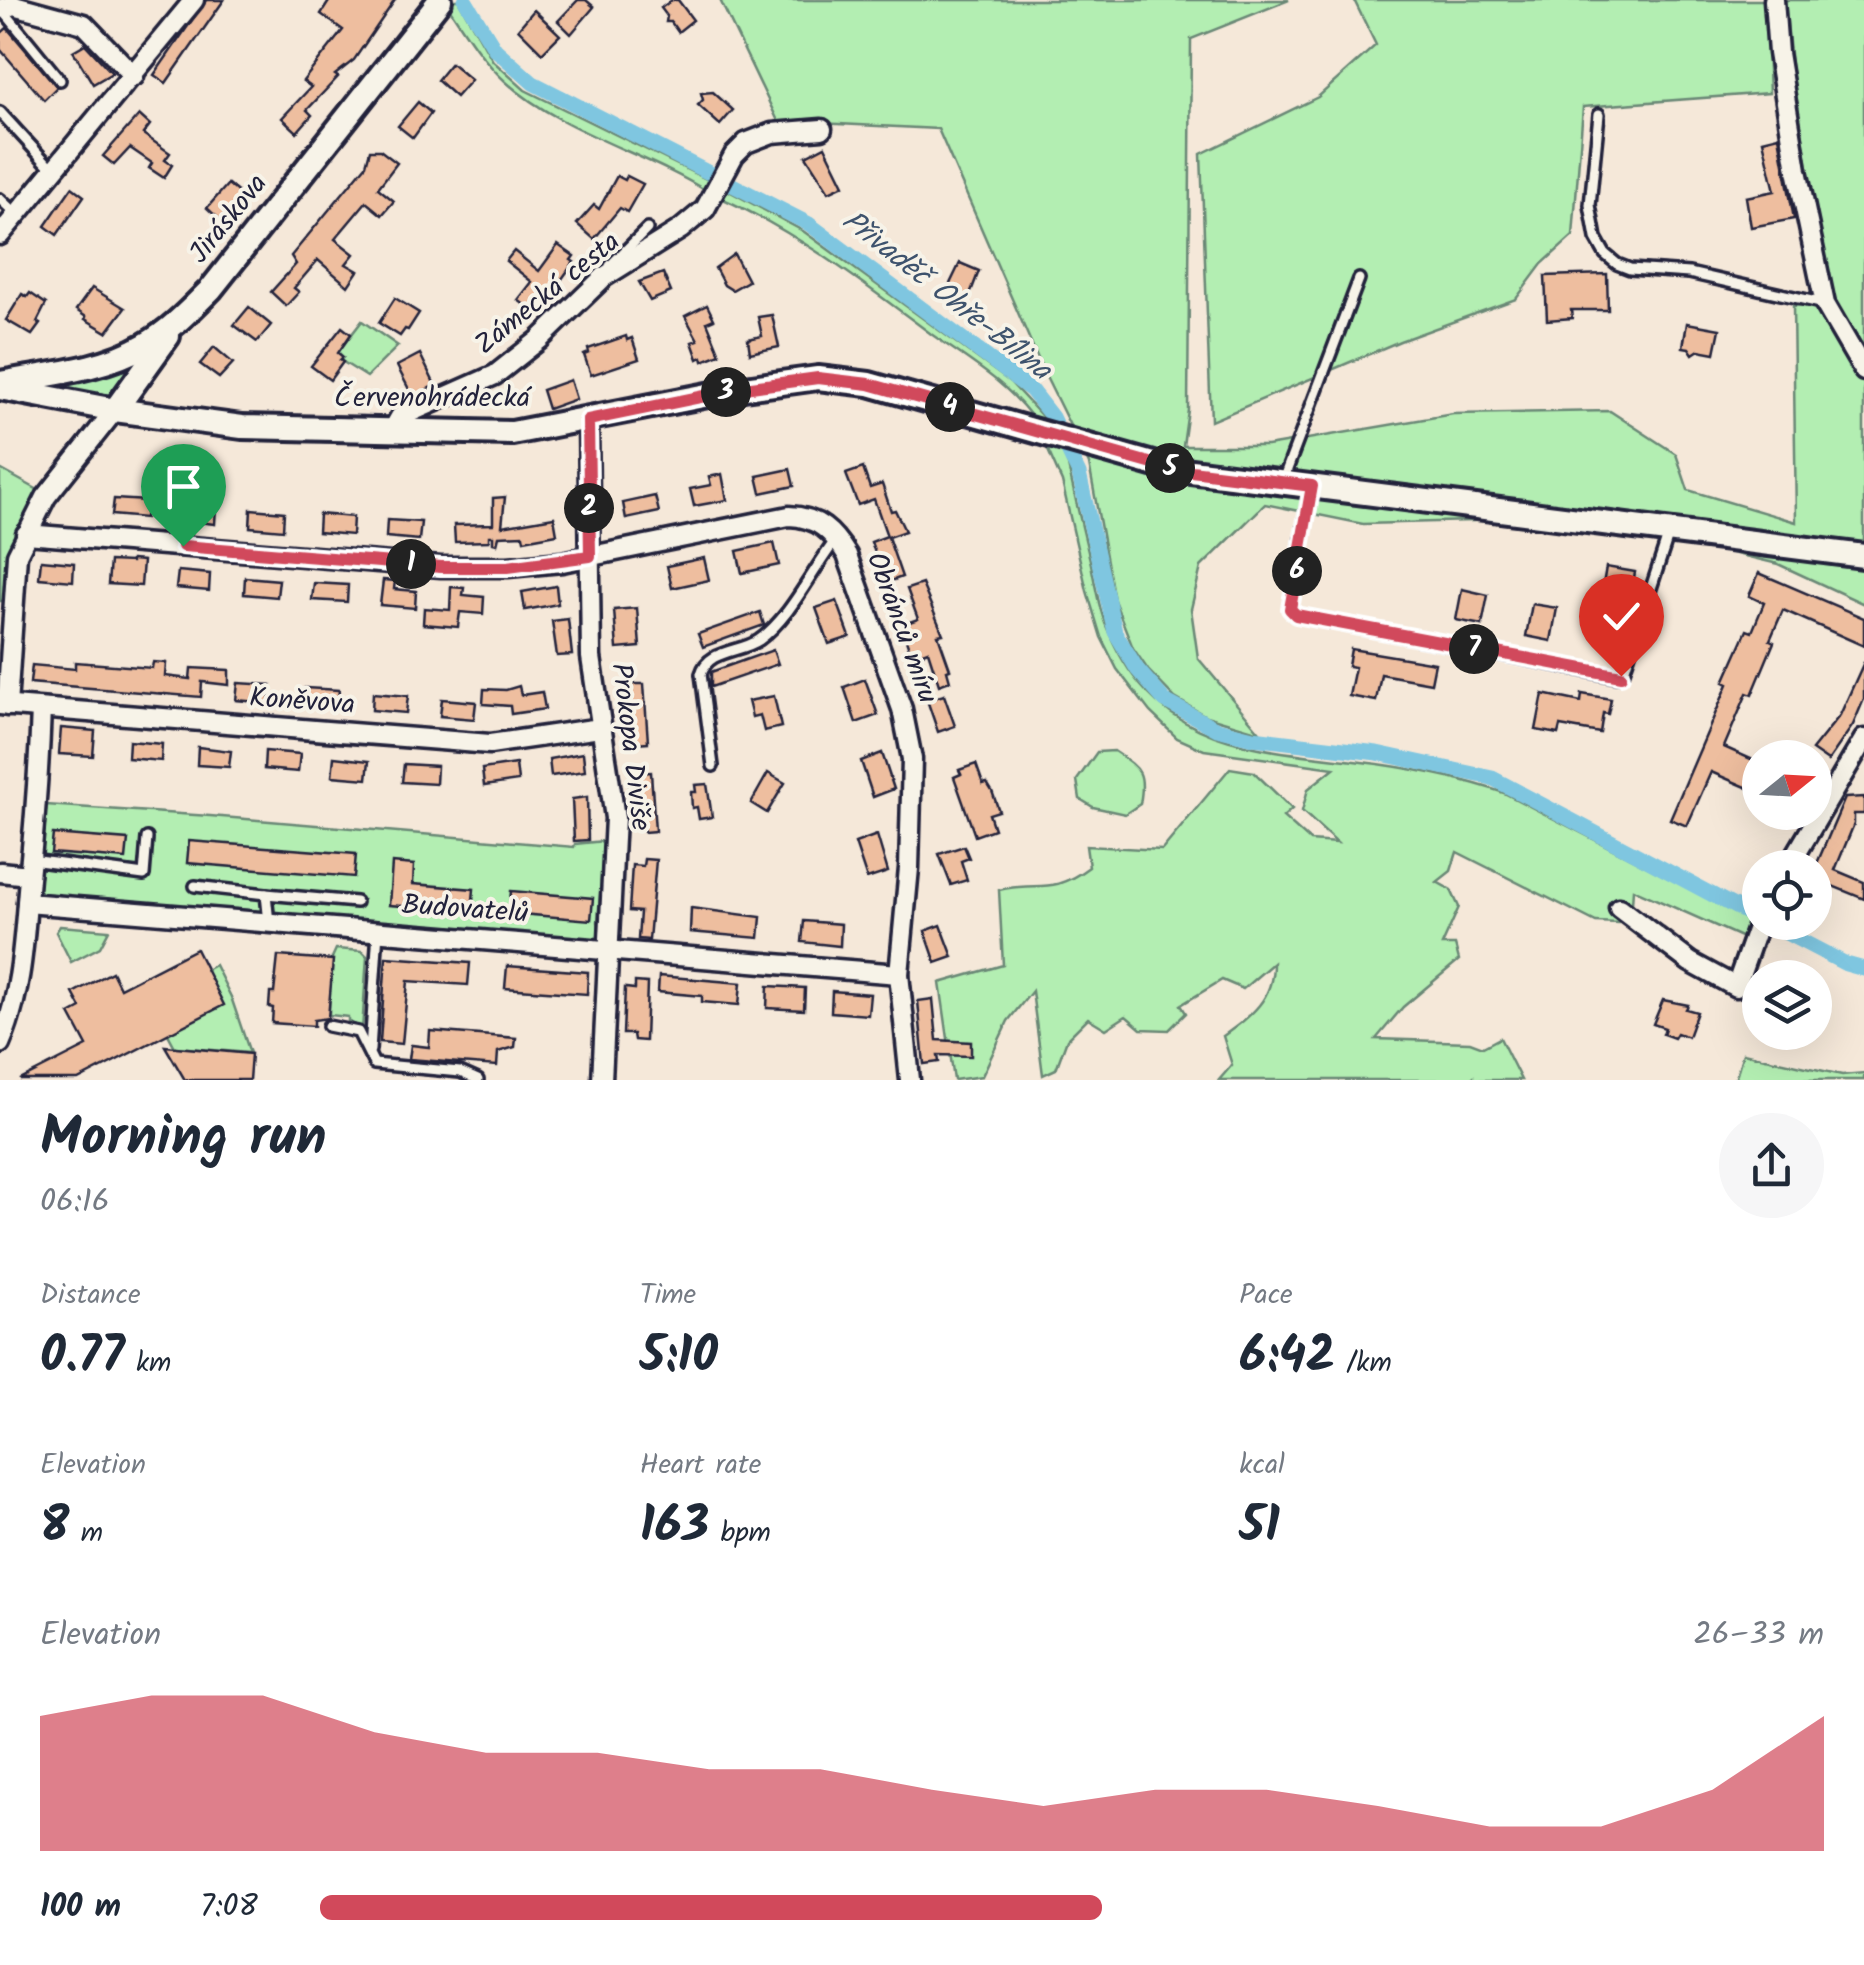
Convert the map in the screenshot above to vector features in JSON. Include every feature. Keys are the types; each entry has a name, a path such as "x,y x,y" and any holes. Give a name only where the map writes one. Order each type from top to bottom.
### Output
{"street":[{"name":"Jiráskova","path":"0,386 96,365 143,347 176,324 211,289 440,0"},
{"path":"1774,0 1778,53 1797,170 1825,304 1864,372"},
{"path":"0,235 192,2"},
{"path":"1,9 14,5 84,24 134,76"},
{"name":"Zámecká cesta","path":"392,430 400,417 494,375 539,340 604,277 680,230 705,209 746,143 758,136 822,129"},
{"path":"3,706 17,554 26,534 46,497 176,324"},
{"name":"Červenohrádecká","path":"0,386 115,410 242,427 512,433 744,388 818,378 869,384 1167,468 1864,556"},
{"name":"Prokopa Diviše","path":"588,420 591,657 615,818 602,1080"},
{"name":"Obránců míru","path":"26,534 441,567 508,567 590,556 789,516 813,519 837,539 847,555 902,709 912,759 913,793 899,974 910,1080"},
{"name":"Koněvova","path":"3,706 490,744 600,728"},
{"path":"0,1044 22,970 41,709"},
{"path":"1800,850 1857,764 1864,739"},
{"path":"0,872 30,868"},
{"name":"Budovatelů","path":"27,904 899,974"},
{"path":"1619,908 1690,962 1736,988 1750,940"}],"lane":[{"path":"1,9 60,80"},
{"path":"0,112 54,171"},
{"path":"1599,114 1590,205 1596,238 1605,254 1630,269 1689,273 1825,304"},
{"path":"0,199 16,215"},
{"path":"604,277 608,267 647,229"},
{"path":"1282,482 1359,279"},
{"path":"1312,486 1290,609 1296,615 1616,677 1624,671 1670,530"},
{"path":"713,766 700,674 703,666 715,657 756,642 775,626 837,539"},
{"path":"30,868 144,875 147,838"},
{"path":"195,886 356,902"},
{"path":"266,894 270,923"},
{"path":"370,1052 378,931"},
{"path":"328,1026 358,1032 374,1064 460,1072 478,1080"}],"green space":[{"path":"453,0 458,0 493,61 525,90 712,182 708,192 527,99 482,55 449,8"},
{"path":"720,0 1289,0 1191,39 1188,410 1183,446 1267,446 1453,414 1610,411 1676,454 1688,490 1796,522 1793,306 1831,304 1791,65 1785,0 1864,0 1864,604 1778,564 1682,541 1659,516 1363,524 1265,504 1201,567 1191,609 1198,658 1260,732 1206,716 1175,698 1133,648 1114,600 1089,464 1046,377 938,129 778,121"},
{"path":"1354,0 1765,0 1769,93 1583,107 1573,236 1542,264 1516,299 1400,341 1211,421 1201,154 1318,97 1376,45"},
{"path":"725,189 803,231 1010,382 1050,425 1036,423 988,374 829,260 719,197"},
{"path":"362,321 398,346 367,377 340,360 343,357 338,352"},
{"path":"139,359 115,399 96,400 48,384"},
{"path":"1047,448 1065,452 1105,623 1127,666 1153,698 1183,721 1216,737 1253,747 1410,769 1504,793 1742,916 1742,938 1633,889 1632,904 1618,923 1596,922 1457,852 1451,871 1437,882 1451,890 1459,907 1442,945 1455,945 1459,960 1403,1007 1376,1039 1470,1042 1483,1047 1500,1038 1521,1080 1219,1080 1232,1065 1223,1036 1259,1006 1269,987 1273,963 1243,989 1222,980 1181,1005 1186,1013 1169,1030 1141,1029 1126,1016 1106,1029 1088,1018 1067,1039 1056,1069 1043,1075 1032,991 1008,1021 982,1076 954,1080 940,983 1003,965 999,890 1064,882 1089,867 1086,846 1162,850 1230,768 1254,772 1292,809 1283,817 1310,841 1337,843 1302,811 1308,789 1334,768 1204,750 1177,738 1150,712 1117,669 1101,637 1087,591 1062,482"},
{"path":"0,469 40,491 10,557 3,601 0,601"},
{"path":"1114,751 1135,767 1141,777 1140,804 1125,814 1093,807 1080,799 1077,780 1097,752"},
{"path":"46,805 574,847 604,841 598,922 601,936 595,941 38,896 35,892"},
{"path":"60,926 109,930 100,947 71,962 56,932"},
{"path":"336,949 362,951 367,956 362,1031 348,1017 329,1015 331,960"},
{"path":"215,965 231,997 250,1053 175,1047 168,1034 206,970"},
{"path":"1743,1053 1842,1075 1864,1073 1864,1080 1735,1080"}],"building":[{"path":"206,0 224,0 166,83 154,75"},
{"path":"330,0 395,0 354,60 335,75 338,77 307,110 312,115 297,132 282,118 311,87 303,81 343,30 321,14"},
{"path":"578,0 586,0 594,7 571,34 558,21"},
{"path":"678,0 693,20 678,32 671,22 666,22 661,8"},
{"path":"534,10 560,35 542,53 518,29"},
{"path":"7,28 57,87 44,100 0,49 0,34"},
{"path":"85,44 112,73 93,84 73,51"},
{"path":"451,63 471,80 456,97 437,80"},
{"path":"713,92 733,110 720,125 698,105 703,100 701,93"},
{"path":"418,102 431,113 413,138 398,126"},
{"path":"139,115 150,125 143,134 170,153 165,160 172,165 164,178 149,168 152,163 130,148 114,165 103,156"},
{"path":"1779,136 1794,219 1751,227 1746,197 1775,191 1763,140"},
{"path":"825,146 844,185 829,192 806,156"},
{"path":"370,150 380,150 397,163 378,188 394,201 382,215 366,202 335,239 354,254 346,264 358,271 348,286 318,260 294,288 299,292 286,306 271,292 296,264 291,256 366,165"},
{"path":"617,176 643,184 627,212 620,208 594,239 577,224 594,205 599,209"},
{"path":"228,184 242,196 221,221 207,208"},
{"path":"72,187 84,196 57,235 45,226"},
{"path":"558,245 574,256 574,262 537,314 518,300 532,282 506,261 514,251 539,271"},
{"path":"734,254 748,281 732,290 724,285 715,268"},
{"path":"960,263 979,271 969,297 947,290"},
{"path":"663,273 671,292 650,301 639,282"},
{"path":"1607,274 1608,310 1571,310 1572,318 1547,320 1545,276"},
{"path":"92,288 125,308 107,332 76,310"},
{"path":"30,293 46,304 32,335 6,320 22,294 27,297"},
{"path":"395,298 419,313 400,336 379,323"},
{"path":"707,305 714,319 707,322 720,354 703,361 702,357 698,359 692,342 698,340 685,316"},
{"path":"249,307 271,325 257,342 234,325"},
{"path":"772,315 779,347 750,353 748,339 762,336 758,317"},
{"path":"1687,323 1720,329 1715,353 1699,350 1693,354 1683,347"},
{"path":"342,327 351,334 338,353 343,362 330,380 311,366"},
{"path":"626,336 627,340 632,338 639,359 591,375 584,355 589,353 588,349"},
{"path":"214,347 233,363 219,378 200,364"},
{"path":"420,354 435,385 413,397 397,366"},
{"path":"570,380 576,399 548,409 542,390"},
{"path":"863,468 870,488 882,484 891,511 895,510 905,531 888,537 902,577 886,583 871,542 887,536 874,499 858,505 846,474"},
{"path":"790,469 794,486 761,493 757,476"},
{"path":"722,474 727,500 694,506 690,489 711,485 709,477"},
{"path":"655,496 659,512 626,519 623,503"},
{"path":"505,497 502,526 554,517 557,534 524,540 523,535 499,536 497,544 493,543 493,536 489,536 489,541 455,542 454,525 493,524 493,498"},
{"path":"114,499 147,501 145,518 112,515"},
{"path":"183,503 216,506 215,524 181,520"},
{"path":"251,509 284,512 283,530 250,527"},
{"path":"319,514 353,517 352,535 318,532"},
{"path":"387,520 421,522 419,540 386,537"},
{"path":"774,543 779,565 742,573 737,551"},
{"path":"704,558 709,580 672,588 667,566"},
{"path":"41,560 74,563 73,581 39,578"},
{"path":"110,561 143,561 141,586 108,584"},
{"path":"1606,567 1635,572 1630,602 1601,596"},
{"path":"178,571 210,574 209,591 176,588"},
{"path":"1759,573 1864,618 1864,646 1783,610 1752,695 1747,693 1724,747 1742,755 1742,785 1711,772 1687,826 1670,819 1728,684 1724,682 1764,603 1749,596"},
{"path":"245,577 279,580 277,597 244,594"},
{"path":"383,580 395,581 394,589 416,591 415,608 380,605"},
{"path":"314,583 348,585 347,602 312,600"},
{"path":"922,584 943,634 938,635 950,669 950,681 939,685 928,651 912,657 901,625 918,619 907,589"},
{"path":"556,586 558,604 525,610 522,592"},
{"path":"451,587 464,588 463,595 484,597 483,614 460,612 458,627 423,624 424,608 450,610"},
{"path":"1462,589 1488,595 1482,625 1456,620"},
{"path":"837,601 850,637 829,644 816,608"},
{"path":"1532,604 1557,608 1551,641 1526,636"},
{"path":"637,608 640,647 617,649 614,610"},
{"path":"760,612 764,625 703,647 698,634"},
{"path":"568,619 572,655 557,656 552,621"},
{"path":"1351,649 1435,663 1431,683 1381,674 1376,701 1349,696 1355,667 1348,666"},
{"path":"773,650 778,664 711,687 711,672"},
{"path":"75,662 152,668 153,662 166,663 165,676 190,679 191,668 229,670 229,685 202,682 201,697 30,683 32,665 75,669"},
{"path":"1864,662 1864,699 1853,725 1832,755 1832,740 1820,740 1840,715"},
{"path":"865,679 878,715 856,723 844,687"},
{"path":"238,683 271,685 269,703 236,700"},
{"path":"632,684 644,684 648,742 636,743 636,737 625,737 622,691 632,690"},
{"path":"519,686 521,695 542,692 545,709 511,714 510,706 483,704 484,689"},
{"path":"305,688 339,690 337,707 304,704"},
{"path":"373,693 408,696 406,713 372,710"},
{"path":"1543,694 1581,702 1582,694 1611,699 1608,714 1603,713 1600,733 1560,726 1558,734 1536,730"},
{"path":"944,695 955,726 938,732 927,700"},
{"path":"774,696 781,727 764,731 760,715 752,717 748,701"},
{"path":"442,699 476,702 474,719 440,716"},
{"path":"61,728 95,731 93,756 59,754"},
{"path":"129,741 162,744 161,761 128,758"},
{"path":"198,747 231,751 229,767 197,765"},
{"path":"265,751 300,754 298,772 264,769"},
{"path":"583,753 585,771 551,776 549,759"},
{"path":"882,753 894,789 873,797 861,761"},
{"path":"334,757 369,761 367,779 332,776"},
{"path":"404,764 437,766 436,784 402,782"},
{"path":"516,764 518,781 484,786 482,769"},
{"path":"976,764 999,811 989,814 994,829 975,836 954,777 961,774 959,770"},
{"path":"651,772 655,831 644,832 643,826 632,826 629,780 640,780 639,773"},
{"path":"768,773 785,783 767,813 751,803"},
{"path":"707,784 712,817 699,819 697,807 692,808 691,792 696,792 695,785"},
{"path":"587,797 588,840 574,841 572,799"},
{"path":"1864,797 1864,814 1854,814 1854,824 1835,870 1864,882 1864,899 1832,886 1832,850 1823,850 1845,798"},
{"path":"53,834 128,840 126,859 51,853"},
{"path":"877,835 888,872 867,879 855,843"},
{"path":"189,841 356,854 354,877 187,863"},
{"path":"964,846 969,858 961,861 967,880 951,885 939,854"},
{"path":"644,859 656,860 649,940 638,939 640,912 629,911 632,865 643,866"},
{"path":"392,863 414,865 413,884 474,889 472,911 389,905"},
{"path":"511,891 593,898 591,920 509,913"},
{"path":"691,908 761,917 759,938 690,932"},
{"path":"804,921 841,924 840,946 802,942"},
{"path":"941,925 953,957 936,963 925,931"},
{"path":"196,949 224,1005 78,1080 20,1080 87,1046 70,1014 81,1008 73,993 112,972 120,988"},
{"path":"278,956 333,960 328,1018 314,1020 314,1026 272,1023 270,993 274,993"},
{"path":"386,957 470,963 468,985 408,981 402,1044 380,1042"},
{"path":"507,966 588,972 587,994 505,988"},
{"path":"659,976 741,983 739,1005 702,1002 702,996 658,992"},
{"path":"635,982 647,983 645,1041 634,1040 633,1034 623,1034 625,988 635,989"},
{"path":"768,986 805,988 804,1010 767,1008"},
{"path":"832,991 870,994 868,1015 831,1012"},
{"path":"933,999 937,1040 971,1042 971,1056 938,1055 939,1062 924,1064 918,1001"},
{"path":"1663,1000 1688,1005 1686,1009 1697,1012 1688,1037 1663,1034 1665,1028 1653,1024"},
{"path":"430,1031 516,1038 515,1047 498,1052 497,1066 409,1059 411,1045 429,1047"},
{"path":"165,1046 251,1054 249,1080 185,1080"}],"waterway":[{"name":"Přivaděč Ohře-Bílina","path":"465,0 495,49 533,83 809,224 1031,390 1052,417 1079,474 1115,632 1137,669 1165,701 1217,729 1253,738 1377,753 1492,778 1742,910"},
{"name":"Přivaděč Ohře-Bílina","path":"1800,940 1864,969"}],"route":[{"path":"183,546 441,567 508,567 590,556 588,420 744,388 818,378 869,384 1167,468 1312,486 1290,609 1296,615 1621,676"}]}
